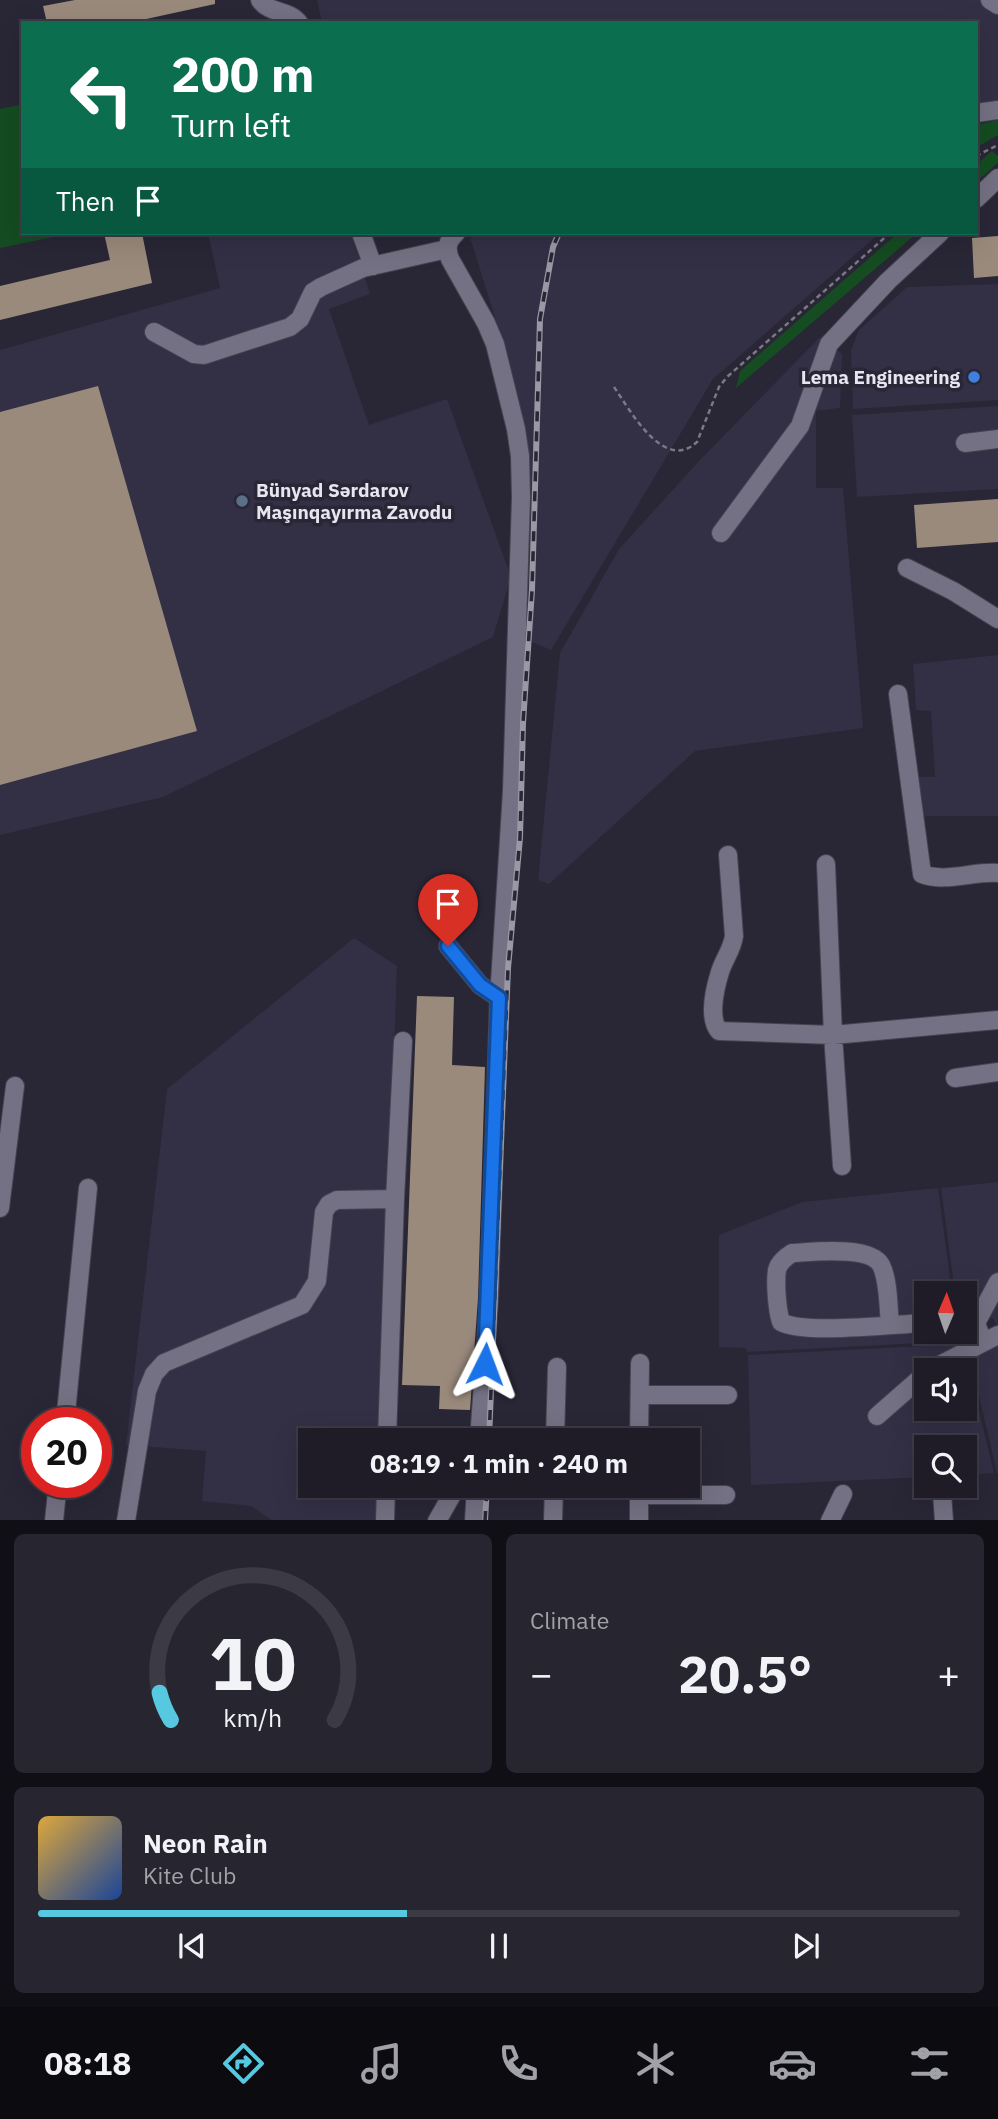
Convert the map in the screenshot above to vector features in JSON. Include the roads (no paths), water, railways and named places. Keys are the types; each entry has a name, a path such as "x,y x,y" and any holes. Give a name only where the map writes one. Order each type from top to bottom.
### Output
{"street":[{"path":"260,0 269,9 295,17 298,21"},
{"path":"990,0 998,5"},
{"path":"978,113 998,110"},
{"path":"978,197 998,178"},
{"path":"362,235 373,266"},
{"path":"454,235 449,240 447,249 450,260 495,344 520,456 520,592 512,790 499,998 489,1299 480,1428"},
{"path":"721,533 800,426 829,344 888,281 938,235"},
{"path":"153,332 194,354 213,354 290,327 300,319 313,292 363,268 447,249"},
{"path":"965,443 998,439"},
{"path":"907,568 954,591 998,618"},
{"path":"898,694 922,874 932,878 982,872 998,873"},
{"path":"728,855 734,936 732,949 720,970 716,989 715,1026 719,1031 833,1035 998,1020"},
{"path":"826,864 842,1166"},
{"path":"448,946 480,985 499,998"},
{"path":"387,1428 403,1041"},
{"path":"955,1078 998,1072"},
{"path":"0,1208 4,1141 15,1086"},
{"path":"67,1407 88,1188"},
{"path":"126,1520 147,1391 154,1374 164,1363 302,1305 317,1281 324,1212 329,1204 337,1200 395,1199"},
{"path":"890,1324 884,1275 874,1257 850,1251 792,1253 785,1257 777,1268 778,1313 780,1322 789,1327 914,1323"},
{"path":"946,1358 980,1332 977,1317 998,1282"},
{"path":"639,1428 640,1363"},
{"path":"555,1428 556,1367"},
{"path":"877,1416 914,1384"},
{"path":"640,1395 728,1395"},
{"path":"700,1494 726,1495"},
{"path":"830,1520 843,1494"},
{"path":"54,1520 56,1498"},
{"path":"385,1520 386,1498"},
{"path":"438,1520 450,1498"},
{"path":"474,1520 475,1498"},
{"path":"553,1520 554,1498"},
{"path":"639,1498 639,1520"},
{"path":"943,1498 944,1520"}],"railway":[{"path":"489,1428 508,968 520,838 523,723 532,590 540,319 553,247 558,235"},
{"path":"485,1520 486,1498"}],"place":[{"name":"Lema Engineering","path":"974,377"},
{"name":"Bünyad Sərdarov Maşınqayırma Zavodu","path":"242,501"}]}
